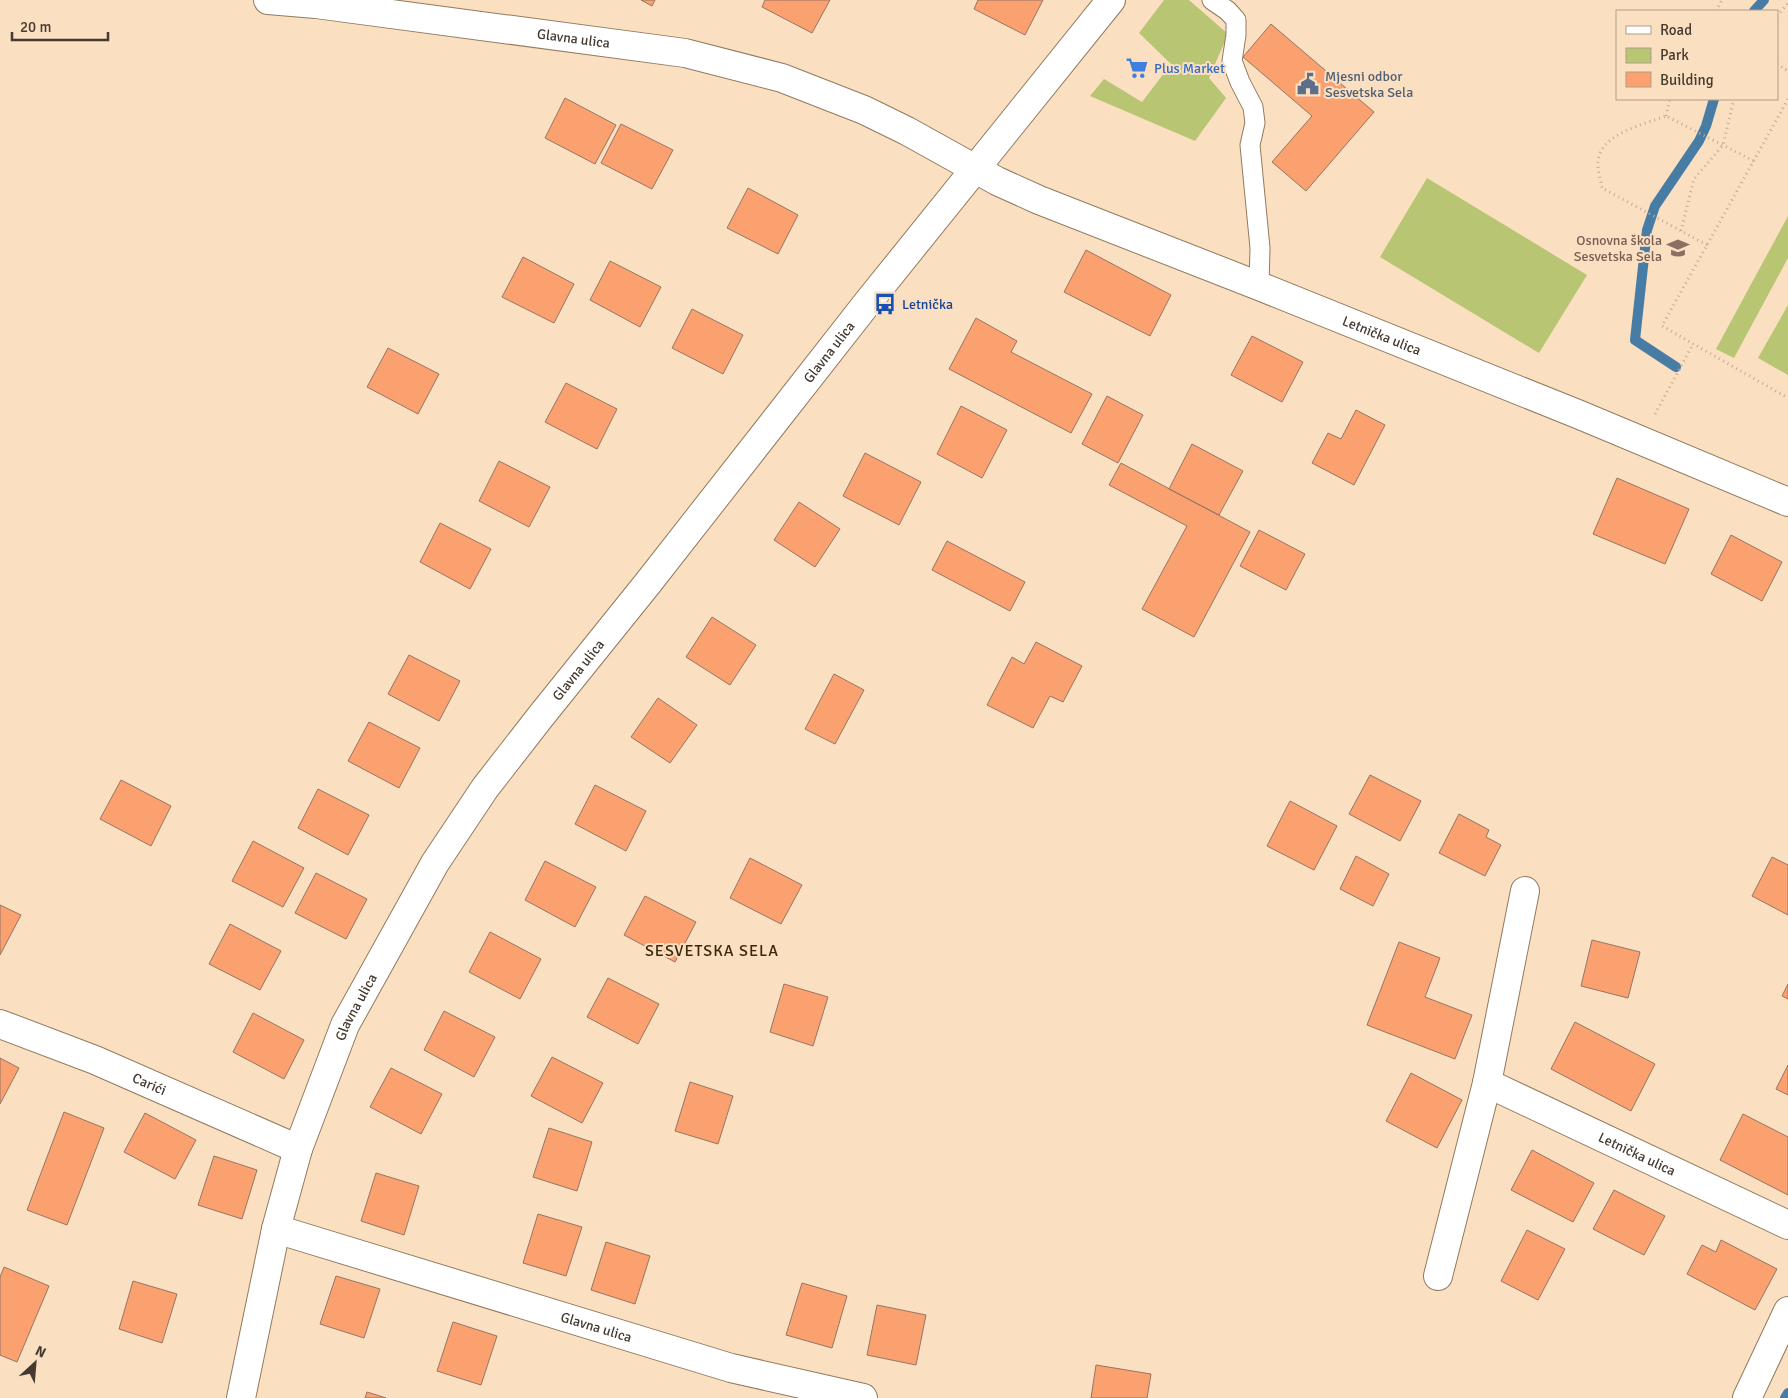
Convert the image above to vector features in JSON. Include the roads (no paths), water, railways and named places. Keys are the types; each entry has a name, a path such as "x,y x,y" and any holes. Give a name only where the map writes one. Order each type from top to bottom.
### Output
{"street":[{"name":"Glavna ulica","path":"268,0 316,4 685,53 782,78 864,110 976,168"},
{"name":"Glavna ulica","path":"241,1398 276,1229 298,1150 345,1026 435,863 485,788 868,302 1111,0"},
{"name":"Letnička ulica","path":"976,168 997,181 1039,200 1580,415 1788,502"},
{"path":"1438,1276 1487,1083 1525,891"},
{"name":"Carići","path":"0,1024 95,1060 298,1150"},
{"name":"Letnička ulica","path":"1487,1083 1788,1225"},
{"name":"Glavna ulica","path":"276,1229 731,1368 862,1398"},
{"path":"1747,1398 1788,1311"}],"lane":[{"path":"1212,0 1228,11 1236,20 1232,61 1253,107 1255,123 1250,144 1260,248 1259,286"}],"waterway":[{"path":"1755,10 1764,0"},
{"path":"1676,367 1635,340 1647,230 1655,206 1699,141 1706,126 1714,100"},
{"path":"1785,1398 1788,1393"}],"place":[{"name":"Plus Market","path":"1137,68"},
{"name":"Mjesni odbor Sesvetska Sela","path":"1308,84"},
{"name":"Osnovna škola Sesvetska Sela","path":"1678,248"},
{"name":"Letnička","path":"885,304"}],"district":[{"name":"SESVETSKA SELA","path":"712,951"}]}
